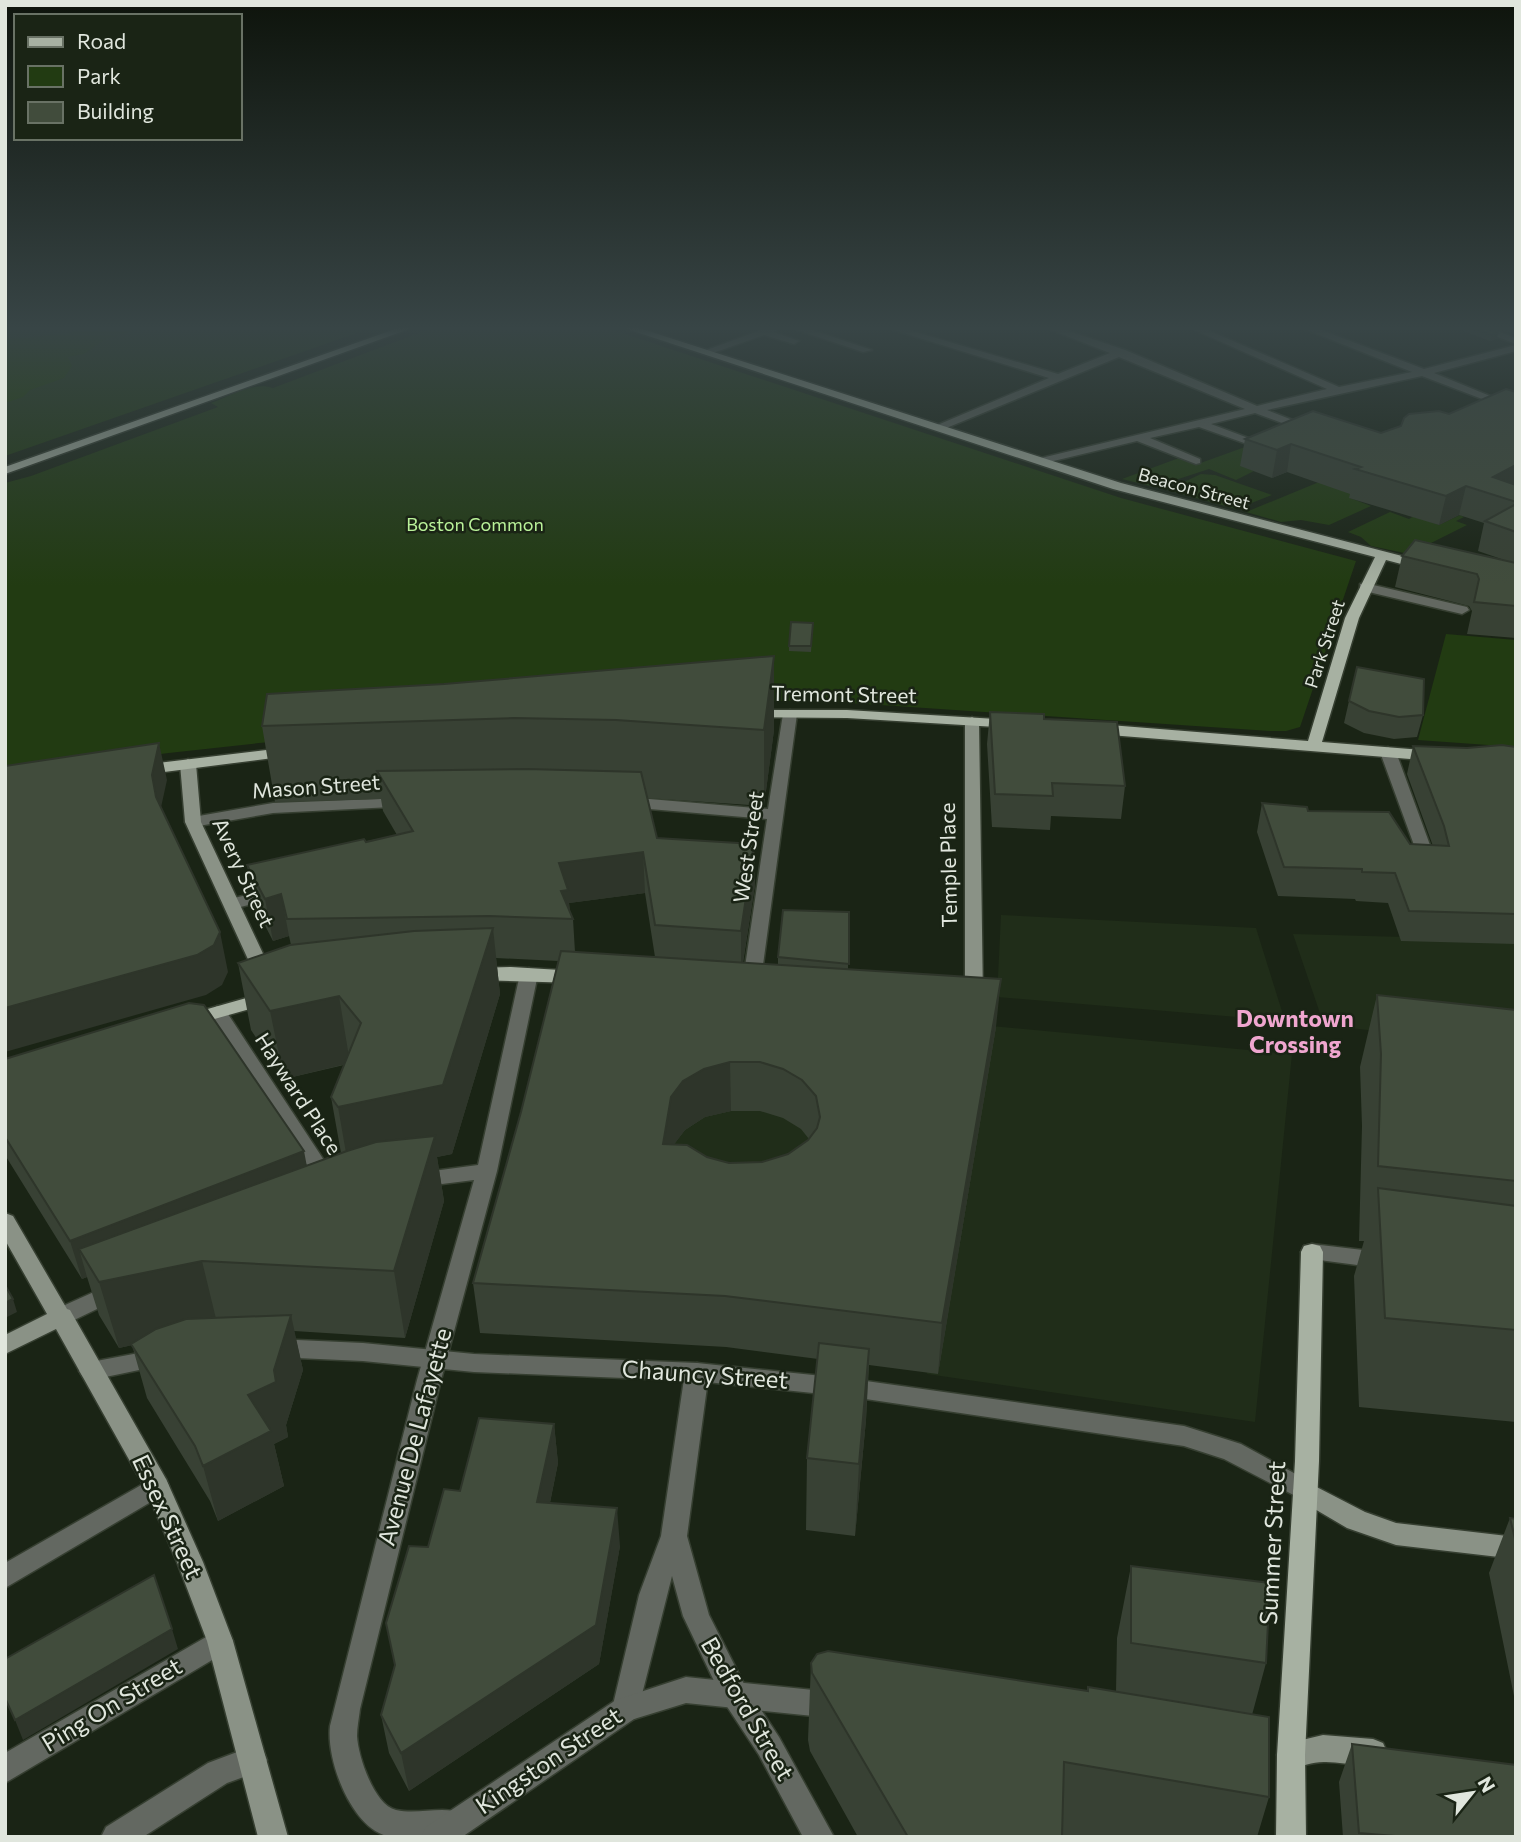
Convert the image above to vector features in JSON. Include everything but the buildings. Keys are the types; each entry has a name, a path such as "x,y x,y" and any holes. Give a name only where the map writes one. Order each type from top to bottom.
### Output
{"main road":[{"path":"5,471 165,414"},
{"name":"Beacon Street","path":"896,414 1136,491 1381,557 1438,569"},
{"name":"Park Street","path":"1314,745 1352,618 1381,557"},
{"name":"Tremont Street","path":"737,715 790,713 1032,725"},
{"name":"Temple Place","path":"968,1009 972,721"},
{"path":"1086,729 1450,757"},
{"path":"126,771 305,751"},
{"name":"Avery Street","path":"188,764 193,821 232,904 281,995 217,1012"},
{"path":"463,975 590,978"},
{"path":"167,1027 217,1012"},
{"name":"Essex Street","path":"5,1220 157,1486 220,1641 273,1837"},
{"name":"Summer Street","path":"1291,1837 1280,1756 1305,1491 1312,1252"},
{"path":"5,1345 62,1316"},
{"path":"1305,1491 1356,1520 1396,1534 1516,1548"},
{"path":"1280,1756 1336,1748 1394,1755"}],"street":[{"path":"939,428 972,414"},
{"path":"1041,461 1239,414"},
{"path":"1267,414 1326,436"},
{"path":"1199,423 1247,441"},
{"path":"1139,438 1196,461"},
{"path":"1365,587 1462,610"},
{"name":"West Street","path":"752,987 790,713"},
{"path":"1388,752 1426,856"},
{"path":"611,801 777,815"},
{"name":"Mason Street","path":"193,821 273,808 427,802"},
{"path":"232,904 293,888"},
{"name":"Avenue De Lafayette","path":"446,1830 390,1824 379,1818 363,1798 352,1773 343,1735 346,1709 487,1171 529,975"},
{"name":"Hayward Place","path":"217,1012 340,1200"},
{"path":"397,1185 487,1171"},
{"path":"1312,1252 1406,1263"},
{"path":"62,1316 138,1281"},
{"name":"Chauncy Street","path":"253,1347 363,1352 436,1360 697,1371 852,1388 1184,1436 1232,1451 1305,1491"},
{"path":"91,1371 184,1354"},
{"name":"Bedford Street","path":"626,1709 652,1595 674,1536 697,1371"},
{"path":"5,1577 157,1486"},
{"name":"Bedford Street","path":"674,1536 696,1616 734,1693 769,1746 819,1837"},
{"name":"Ping On Street","path":"5,1769 220,1641"},
{"name":"Kingston Street","path":"446,1830 626,1709 685,1690 859,1708"},
{"path":"116,1837 218,1773 253,1760"}],"shaded area":[{"path":"1001,915 1256,928 1285,1021 997,997"},
{"path":"1293,934 1516,940 1516,1047 1324,1025"},
{"path":"927,1020 1292,1054 1255,1422 927,1374 964,1182 519,1163"}],"green space":[{"path":"5,414 125,414 5,456"},
{"name":"Boston Common","path":"199,414 867,414 1121,498 1356,561 1300,727 1286,731 806,700 566,716 285,740 5,775 5,483 31,476"},
{"path":"1273,437 1308,438 1242,466 1254,471 1236,480 1209,469 1154,487 1122,479 1179,458 1195,465"},
{"path":"1201,474 1215,475 1272,495 1236,509 1167,490"},
{"path":"1336,475 1355,495 1350,498 1371,506 1329,525 1301,520 1281,522 1246,512"},
{"path":"1390,512 1409,519 1414,516 1439,525 1460,515 1464,517 1456,521 1467,525 1409,554 1371,546 1361,537 1348,532"},
{"path":"1446,634 1516,640 1516,747 1418,740"}],"district":[{"name":"Downtown Crossing","path":"1295,1032"}]}
